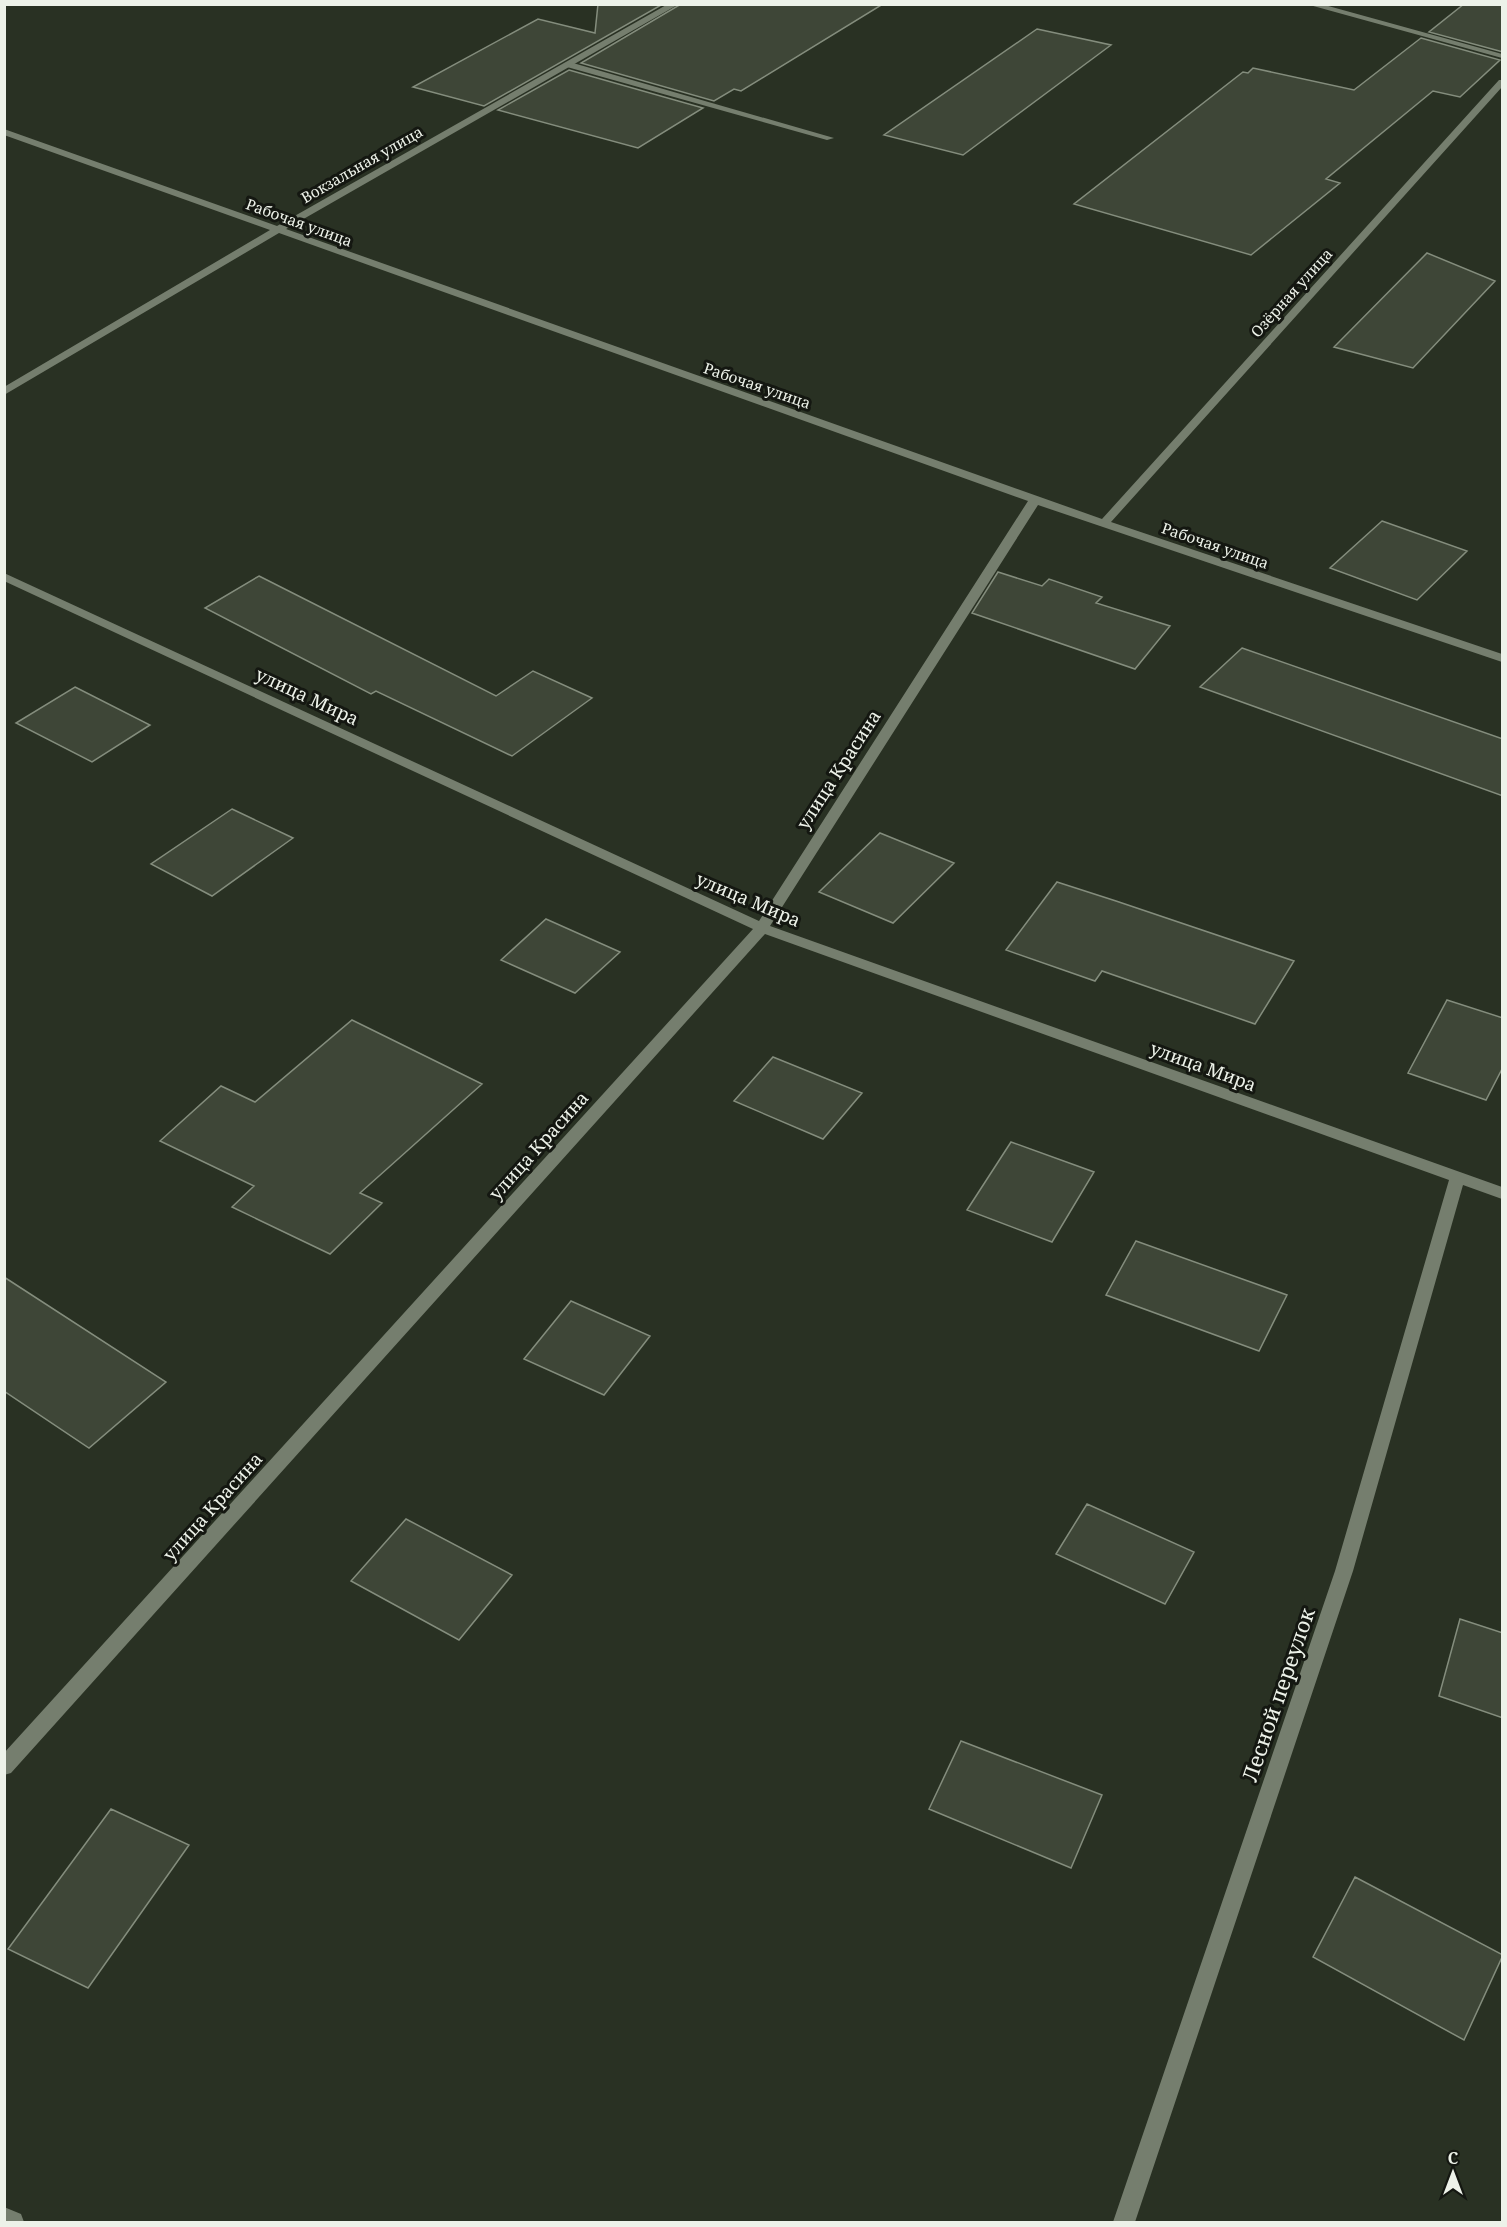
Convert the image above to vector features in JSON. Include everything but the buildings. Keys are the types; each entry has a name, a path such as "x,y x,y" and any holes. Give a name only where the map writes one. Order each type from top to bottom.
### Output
{"street":[{"name":"Вокзальная улица","path":"4,392 276,231 675,4"},
{"path":"1310,4 1503,56"},
{"path":"570,64 830,138"},
{"name":"Озёрная улица","path":"1103,524 1503,82"},
{"name":"Рабочая улица","path":"4,132 276,231 1103,524 1503,658"},
{"name":"улица Красина","path":"4,1767 762,928 1035,500"},
{"name":"улица Мира","path":"4,576 762,928 1503,1193"},
{"name":"Лесной переулок","path":"1124,2223 1344,1571 1457,1177"},
{"path":"4,2218 14,2223"}]}
